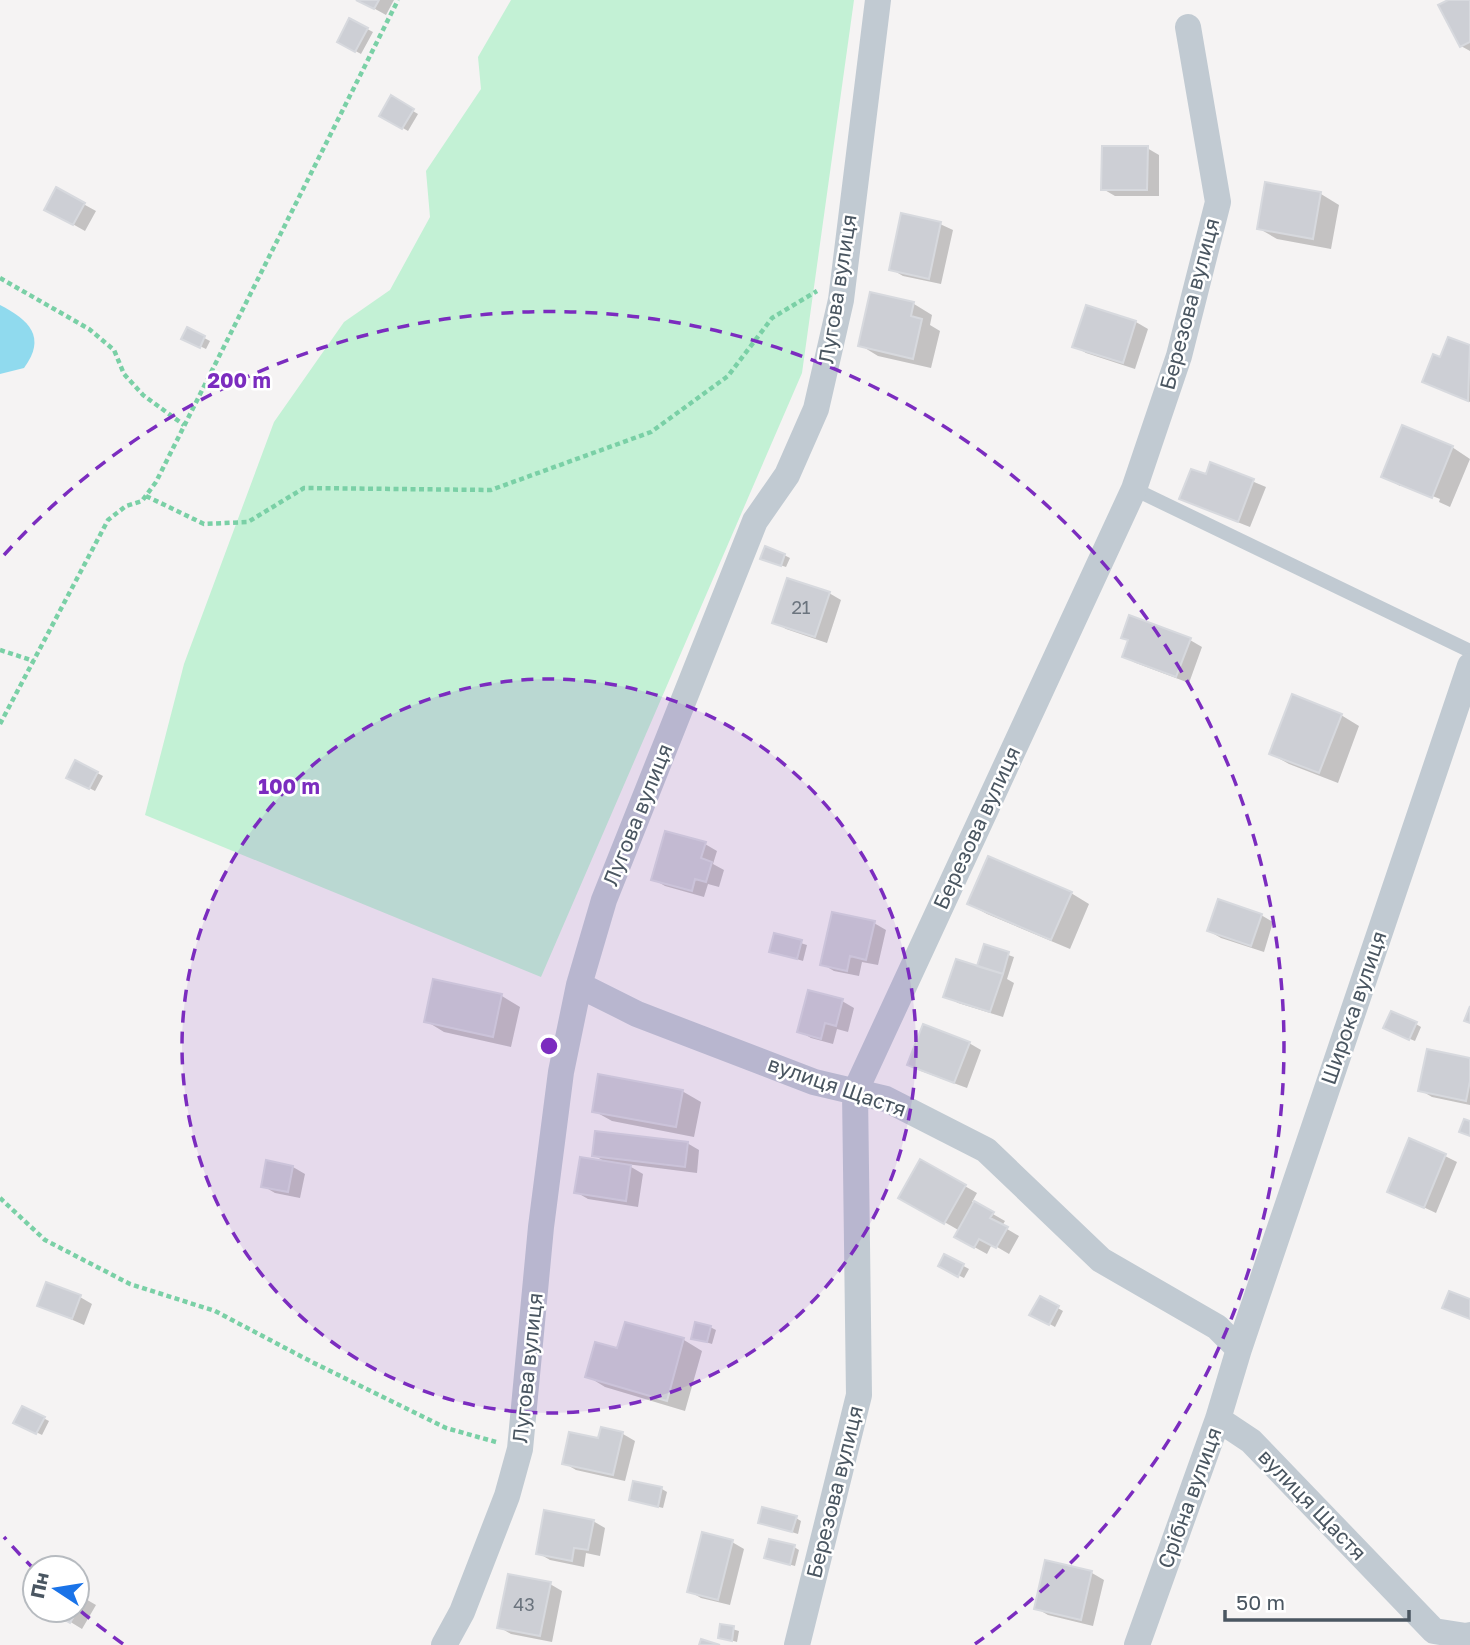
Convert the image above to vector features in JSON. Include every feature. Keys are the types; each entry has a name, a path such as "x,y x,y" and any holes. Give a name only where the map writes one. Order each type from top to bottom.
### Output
{"street":[{"name":"Лугова вулиця","path":"444,1645 461,1612 507,1496 520,1449 541,1227 561,1072 579,985 604,900 755,521 788,475 816,409 842,289 878,0"},
{"name":"Березова вулиця","path":"797,1645 859,1395 855,1092 1134,489 1179,356 1218,202 1188,27"},
{"name":"Широка вулиця","path":"1239,1349 1470,666"},
{"name":"вулиця Щастя","path":"579,985 637,1014 814,1082 886,1099 986,1150 1101,1259 1217,1327 1239,1349"},
{"name":"Срібна вулиця","path":"1137,1645 1219,1419 1239,1349"},
{"name":"вулиця Щастя","path":"1219,1419 1251,1441 1434,1631 1470,1635"}],"lane":[{"path":"1134,489 1470,651"}],"path":[{"path":"0,724 108,520 126,506 142,501 156,482 398,0"},
{"path":"0,278 89,329 114,350 124,374 143,395 184,425"},
{"path":"146,496 204,524 248,522 304,488 491,490 651,432 728,376 772,318 821,289 842,289"},
{"path":"0,650 34,661"},
{"path":"0,1198 45,1240 130,1284 215,1311 446,1427 520,1449"}],"green space":[{"path":"511,0 854,0 802,373 541,977 145,815 184,664 274,422 344,322 390,290 430,217 426,171 481,89 478,57"}],"water":[{"path":"0,305 19,317 32,330 34,347 24,368 0,374"}],"building":[{"path":"356,0 379,0 374,9"},
{"path":"1448,0 1470,0 1470,42 1460,47 1438,5"},
{"path":"349,18 368,28 355,52 337,42"},
{"path":"391,95 414,109 402,129 379,116"},
{"path":"1102,146 1148,146 1147,190 1101,190"},
{"path":"1265,182 1321,192 1313,239 1257,229"},
{"path":"56,187 85,203 73,225 44,210"},
{"path":"901,213 941,222 929,279 889,270"},
{"path":"870,292 914,302 911,316 922,319 913,359 858,346"},
{"path":"1086,305 1136,321 1123,363 1072,347"},
{"path":"187,327 205,336 200,348 181,339"},
{"path":"1448,337 1470,345 1468,401 1422,382 1433,354 1440,357"},
{"path":"1402,425 1453,446 1432,498 1381,477"},
{"path":"1210,462 1254,479 1238,522 1179,499 1191,469 1206,474"},
{"path":"765,546 785,554 781,566 760,559"},
{"path":"787,578 830,592 815,637 772,623"},
{"path":"1129,615 1191,638 1176,677 1122,657 1128,640 1121,638"},
{"path":"1292,694 1342,714 1319,773 1269,754"},
{"path":"75,760 98,772 89,789 66,778"},
{"path":"665,831 706,842 701,858 712,862 706,882 695,879 692,891 651,880"},
{"path":"988,856 1072,892 1051,940 967,904"},
{"path":"1218,899 1262,914 1251,946 1207,931"},
{"path":"832,912 875,921 866,960 850,956 847,971 820,965"},
{"path":"774,933 802,940 797,959 769,952"},
{"path":"984,944 1009,952 1003,974 977,966"},
{"path":"956,959 1003,974 990,1012 943,997"},
{"path":"433,979 502,994 493,1037 424,1022"},
{"path":"808,990 843,999 836,1026 825,1023 821,1039 797,1032"},
{"path":"1470,1006 1470,1023 1464,1021"},
{"path":"1391,1011 1417,1022 1409,1040 1383,1028"},
{"path":"923,1024 970,1042 954,1083 907,1065"},
{"path":"1427,1049 1470,1058 1470,1081 1466,1101 1418,1091"},
{"path":"598,1074 683,1090 676,1127 592,1112"},
{"path":"1464,1119 1470,1121 1470,1136 1459,1132"},
{"path":"595,1131 688,1142 685,1167 592,1156"},
{"path":"1409,1138 1446,1154 1424,1208 1387,1192"},
{"path":"580,1157 631,1165 626,1201 574,1193"},
{"path":"920,1159 966,1185 944,1224 898,1198"},
{"path":"266,1160 293,1166 288,1192 261,1187"},
{"path":"974,1201 994,1212 990,1218 1008,1227 996,1248 979,1239 974,1248 954,1237"},
{"path":"944,1254 964,1264 958,1277 938,1266"},
{"path":"46,1282 81,1295 72,1319 37,1306"},
{"path":"1449,1291 1470,1299 1470,1319 1442,1308"},
{"path":"1040,1296 1059,1306 1049,1325 1029,1315"},
{"path":"625,1322 684,1338 667,1401 585,1377 595,1342 617,1348"},
{"path":"695,1322 711,1326 707,1342 691,1339"},
{"path":"22,1406 45,1417 36,1434 13,1423"},
{"path":"601,1427 623,1432 613,1475 562,1464 569,1432 598,1438"},
{"path":"633,1481 662,1487 658,1507 629,1500"},
{"path":"762,1507 797,1516 792,1532 758,1523"},
{"path":"544,1510 594,1520 588,1550 574,1548 572,1561 536,1554"},
{"path":"702,1532 733,1540 718,1600 687,1592"},
{"path":"769,1539 795,1545 790,1565 764,1558"},
{"path":"1045,1560 1092,1571 1081,1620 1034,1609"},
{"path":"508,1574 551,1582 540,1636 497,1628"},
{"path":"720,1624 734,1626 732,1641 718,1638"},
{"path":"701,1639 720,1645 699,1645"}]}
